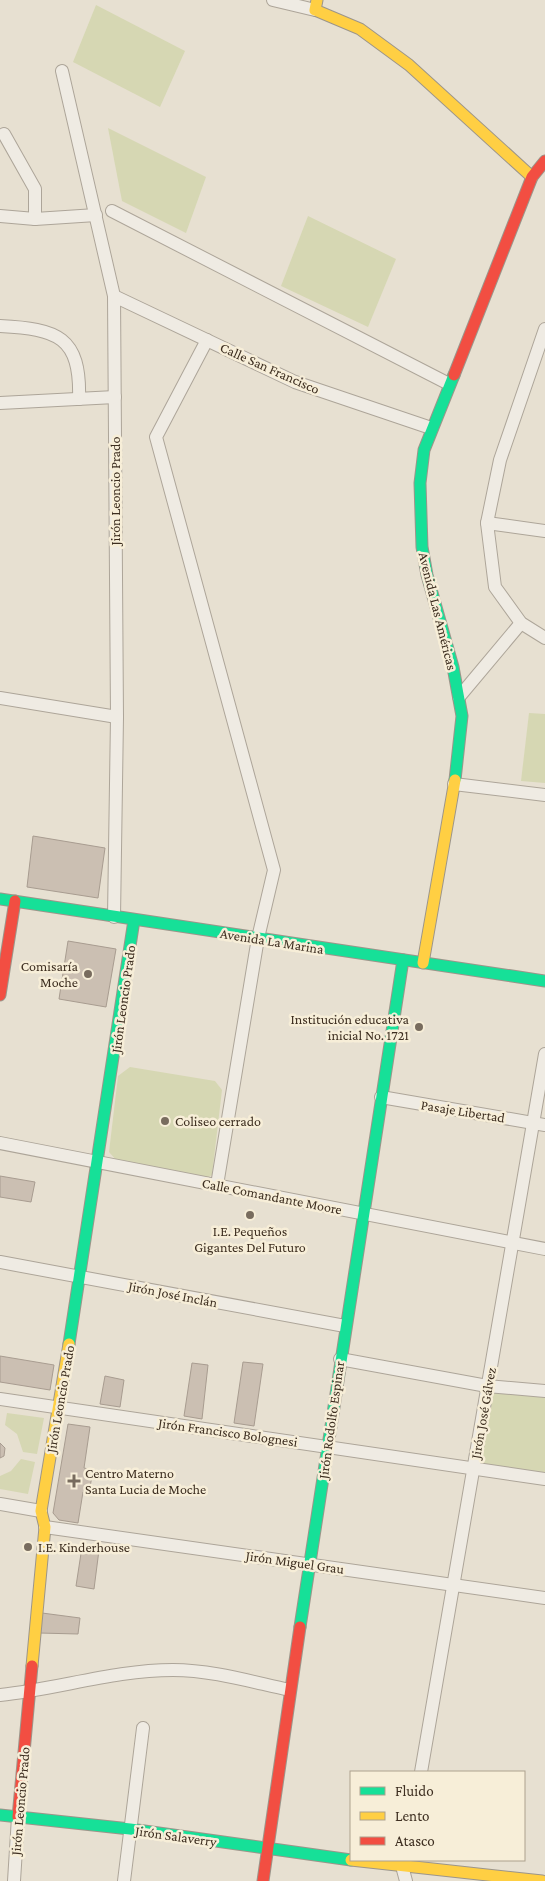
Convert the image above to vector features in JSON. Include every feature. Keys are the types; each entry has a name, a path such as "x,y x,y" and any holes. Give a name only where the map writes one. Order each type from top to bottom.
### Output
{"street":[{"path":"273,0 316,5 360,29 409,65 532,177"},
{"name":"Jirón Leoncio Prado","path":"62,71 114,296 117,717 114,917"},
{"path":"4,134 35,189 35,219"},
{"name":"Avenida Las Américas","path":"423,963 454,784 462,716 459,697 427,575 422,547 420,483 424,450 431,428 532,177 545,161"},
{"path":"112,211 449,384"},
{"path":"0,216 35,219 96,215"},
{"name":"Calle San Francisco","path":"114,296 295,382 431,428"},
{"path":"0,326 31,328 49,332 62,340 77,360 79,399"},
{"path":"545,329 500,460 487,522 496,587 522,624 545,638"},
{"path":"207,340 156,437 274,870 258,938 218,1186"},
{"path":"0,403 115,397"},
{"path":"487,522 545,530"},
{"path":"459,697 522,624"},
{"path":"0,698 117,717"},
{"path":"454,784 545,795"},
{"name":"Avenida La Marina","path":"0,899 545,981"},
{"path":"0,995 15,901"},
{"name":"Jirón Leoncio Prado","path":"14,1881 18,1817 45,1527 41,1511 81,1276 134,920"},
{"name":"Jirón Rodolfo Espinar","path":"263,1881 268,1850 283,1689 311,1565 345,1326 403,960"},
{"name":"Jirón José Gálvez","path":"420,1771 512,1243 539,1124 545,1054"},
{"name":"Pasaje Libertad","path":"381,1097 539,1124"},
{"name":"Calle Comandante Moore","path":"0,1143 545,1249"},
{"name":"Jirón José Inclán","path":"0,1262 345,1326"},
{"path":"340,1360 487,1386 545,1391"},
{"name":"Jirón Francisco Bolognesi","path":"0,1398 545,1479"},
{"path":"0,1504 41,1511"},
{"name":"Jirón Miguel Grau","path":"45,1527 545,1598"},
{"path":"0,1695 29,1692 128,1673 172,1670 196,1671 283,1689"},
{"path":"124,1881 143,1728"},
{"name":"Jirón Salaverry","path":"0,1815 130,1829 268,1850 350,1860"},
{"name":"Jirón Salaverry","path":"368,1861 403,1863 542,1881"},
{"path":"403,1863 406,1881"}],"green space":[{"path":"96,5 185,51 160,107 73,62"},
{"path":"108,128 206,177 186,233 122,201"},
{"path":"308,216 396,259 368,327 281,286"},
{"path":"529,713 545,714 545,783 521,781"},
{"name":"Coliseo cerrado","path":"130,1067 215,1081 222,1090 212,1175 205,1179 117,1161 109,1152 118,1076"},
{"path":"491,1388 545,1394 545,1476 478,1466"},
{"path":"7,1413 44,1418 37,1454 23,1452 17,1434 5,1425"},
{"path":"21,1459 35,1462 28,1494 0,1489 0,1476 11,1471"}],"building":[{"path":"33,836 105,848 98,898 27,887"},
{"name":"Comisaría Moche","path":"68,941 116,949 106,1007 59,999"},
{"path":"0,1176 35,1182 31,1202 0,1197"},
{"path":"0,1356 54,1365 50,1390 0,1382"},
{"path":"243,1362 263,1364 254,1426 234,1423"},
{"path":"192,1363 208,1365 202,1419 184,1416"},
{"path":"105,1376 124,1380 120,1407 100,1404"},
{"name":"Centro Materno Santa Lucia de Moche","path":"68,1424 90,1427 84,1468 93,1470 89,1493 83,1492 78,1523 59,1520 53,1513"},
{"path":"0,1443 5,1448 4,1456 0,1458"},
{"path":"82,1547 99,1550 94,1589 76,1586"},
{"path":"42,1613 80,1618 78,1634 39,1633"}],"traffic: fast":[{"path":"454,375 424,450 420,483 422,547 427,575 453,667 462,716 455,780"},
{"path":"0,899 545,981"},
{"path":"69,1344 134,920"},
{"path":"300,1627 403,960"},
{"path":"0,1815 130,1829 350,1860"}],"traffic: slow":[{"path":"317,0 315,10 360,29 409,65 532,177"},
{"path":"423,963 455,780"},
{"path":"32,1666 45,1527 41,1511 69,1344"},
{"path":"360,1861 542,1881"}],"traffic: jam":[{"path":"454,375 532,177 545,161"},
{"path":"0,995 15,901"},
{"path":"263,1881 300,1627"},
{"path":"18,1817 32,1666"}],"place":[{"name":"Comisaría Moche","path":"88,974"},
{"name":"Institución educativa inicial No. 1721","path":"419,1027"},
{"name":"Coliseo cerrado","path":"165,1121"},
{"name":"I.E. Pequeños Gigantes Del Futuro","path":"250,1215"},
{"name":"Centro Materno Santa Lucia de Moche","path":"74,1481"},
{"name":"I.E. Kinderhouse","path":"28,1547"}]}
